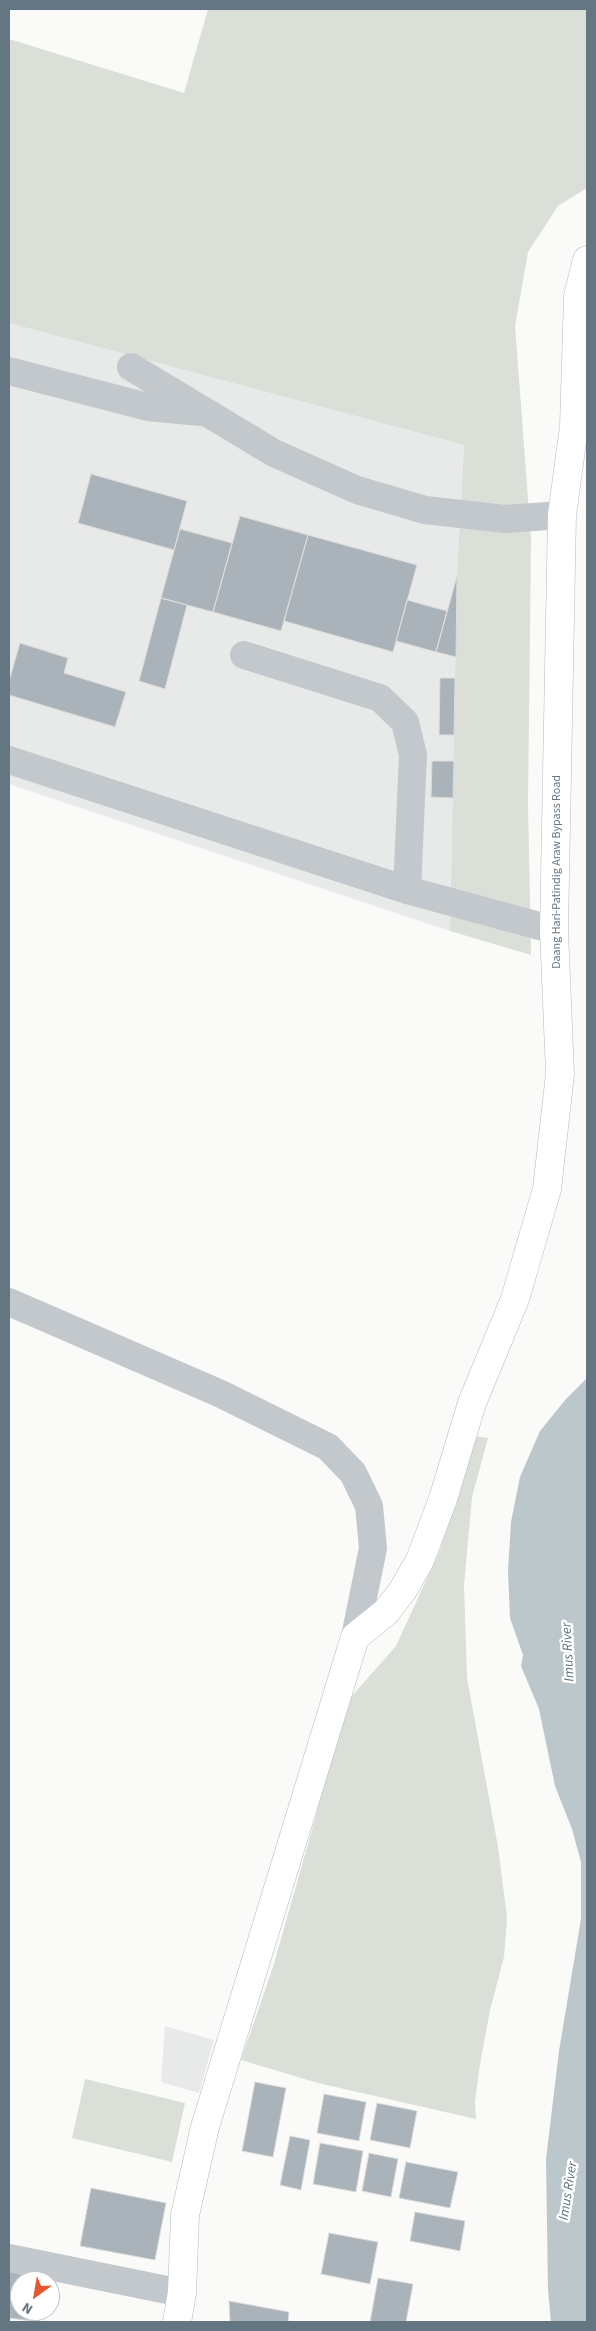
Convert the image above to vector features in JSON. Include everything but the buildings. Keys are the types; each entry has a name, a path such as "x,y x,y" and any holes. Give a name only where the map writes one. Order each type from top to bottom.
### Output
{"main road":[{"name":"Daang Hari-Patindig Araw Bypass Road","path":"355,1637 386,1612 403,1590 420,1560 443,1499 472,1403 515,1300 547,1189 560,1074 554,930 562,515 574,427 578,296 587,260"},
{"path":"177,2322 182,2293 185,2215 205,2127 355,1637"}],"street":[{"path":"131,367 274,453 357,490 425,510 505,519 562,515"},
{"path":"9,371 148,406 210,414"},
{"path":"244,655 380,698 405,722 413,755 407,890"},
{"path":"9,760 407,890 554,930"},
{"path":"9,1302 220,1394 328,1447 353,1473 369,1506 373,1548 355,1637"},
{"path":"9,2258 182,2293"}],"shaded area":[{"path":"208,9 587,9 587,188 558,206 528,252 515,326 531,539 528,803 531,955 450,931 457,576 464,445 9,323 9,39 184,93"},
{"path":"9,323 464,445 457,576 450,931 9,784"},
{"path":"466,1435 488,1438 472,1497 464,1585 467,1678 498,1847 507,1917 504,1957 490,2010 479,2070 475,2102 476,2119 318,2083 241,2060 273,1967 314,1823 344,1705 396,1646 440,1550"},
{"path":"165,2026 214,2040 199,2093 161,2082"},
{"path":"85,2079 185,2103 172,2162 72,2138"}],"water":[{"name":"Imus River","path":"587,1378 587,2322 551,2322 548,2289 546,2159 559,2051 581,1919 581,1862 572,1829 555,1786 539,1709 521,1666 523,1655 510,1618 508,1571 511,1522 520,1477 540,1431 566,1399"}]}
